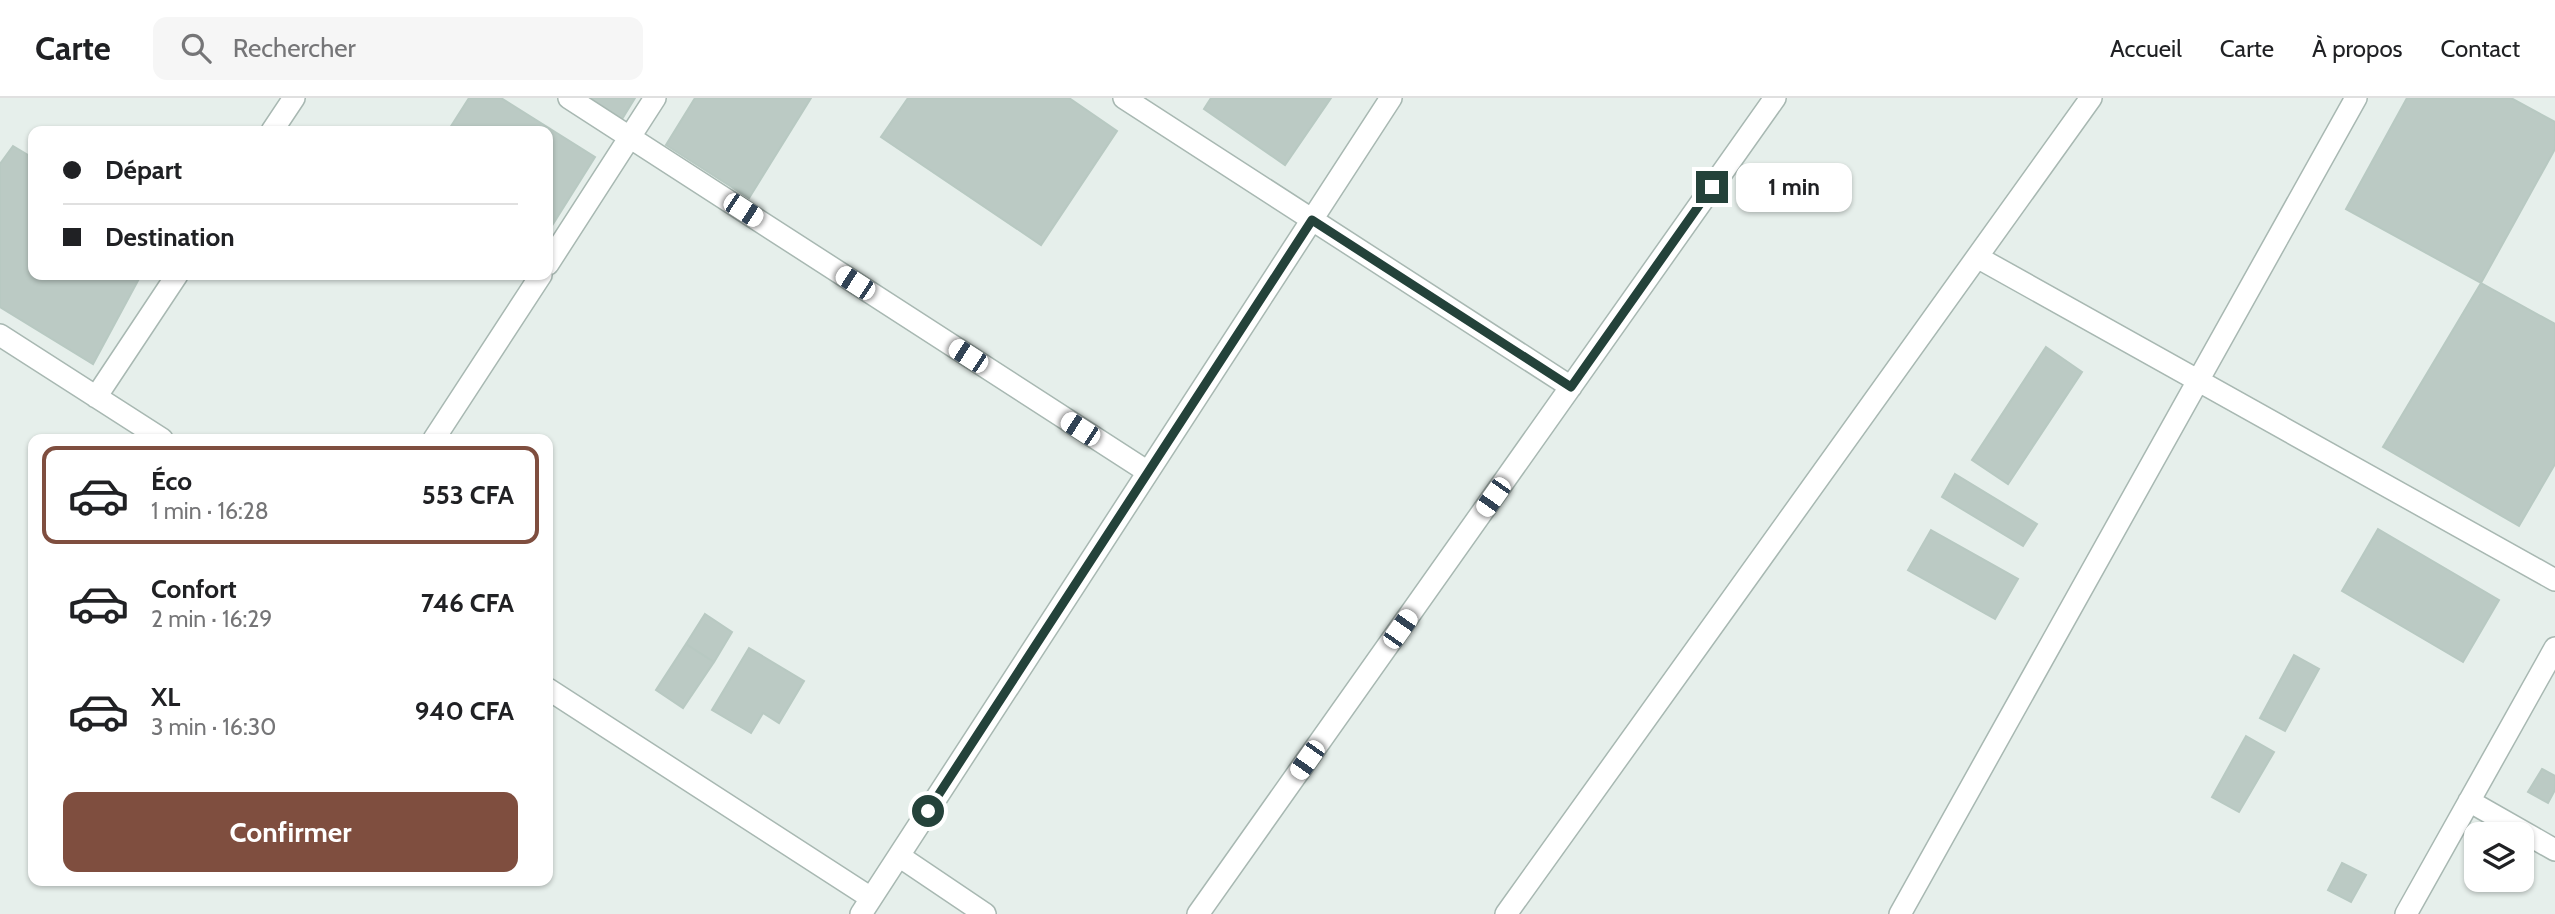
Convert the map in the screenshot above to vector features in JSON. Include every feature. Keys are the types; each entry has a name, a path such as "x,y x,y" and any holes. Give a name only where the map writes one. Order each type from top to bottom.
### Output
{"street":[{"path":"275,126 294,98"},
{"path":"569,98 1148,472"},
{"path":"553,256 655,98"},
{"path":"1124,98 1571,387"},
{"path":"553,691 866,906 1391,98"},
{"path":"1198,914 1775,98"},
{"path":"1506,914 2091,98"},
{"path":"1900,914 2356,98"},
{"path":"1977,257 2555,580"},
{"path":"96,397 174,280"},
{"path":"437,434 538,280"},
{"path":"0,335 154,434"},
{"path":"2406,914 2555,648"},
{"path":"2469,801 2555,850"},
{"path":"899,856 985,914"}],"building":[{"path":"469,98 501,98 546,126 451,126"},
{"path":"589,98 635,98 622,119"},
{"path":"695,98 811,98 749,198 666,145"},
{"path":"908,98 1069,98 1117,131 1041,245 881,137"},
{"path":"1211,98 1331,98 1285,165 1204,109"},
{"path":"2407,98 2511,98 2555,122 2555,149 2481,283 2346,209"},
{"path":"553,131 595,157 553,224"},
{"path":"13,146 28,155 28,280 138,280 93,364 0,307 0,164"},
{"path":"2481,283 2555,324 2555,464 2519,526 2383,447"},
{"path":"2046,347 2082,372 2008,484 1972,460"},
{"path":"1955,474 2037,524 2023,546 1942,497"},
{"path":"2378,529 2499,600 2463,662 2342,591"},
{"path":"1931,530 2018,579 1995,619 1908,570"},
{"path":"705,614 732,632 714,662 686,644"},
{"path":"686,644 714,662 683,708 656,690"},
{"path":"749,648 804,681 779,723 763,713 751,733 712,710"},
{"path":"2294,655 2319,669 2285,731 2260,718"},
{"path":"2246,736 2274,752 2239,812 2212,797"},
{"path":"2542,769 2555,776 2555,790 2548,803 2528,792"},
{"path":"2342,863 2366,875 2351,902 2328,890"}],"route":[{"path":"928,811 1312,220 1571,387 1712,187"}]}
